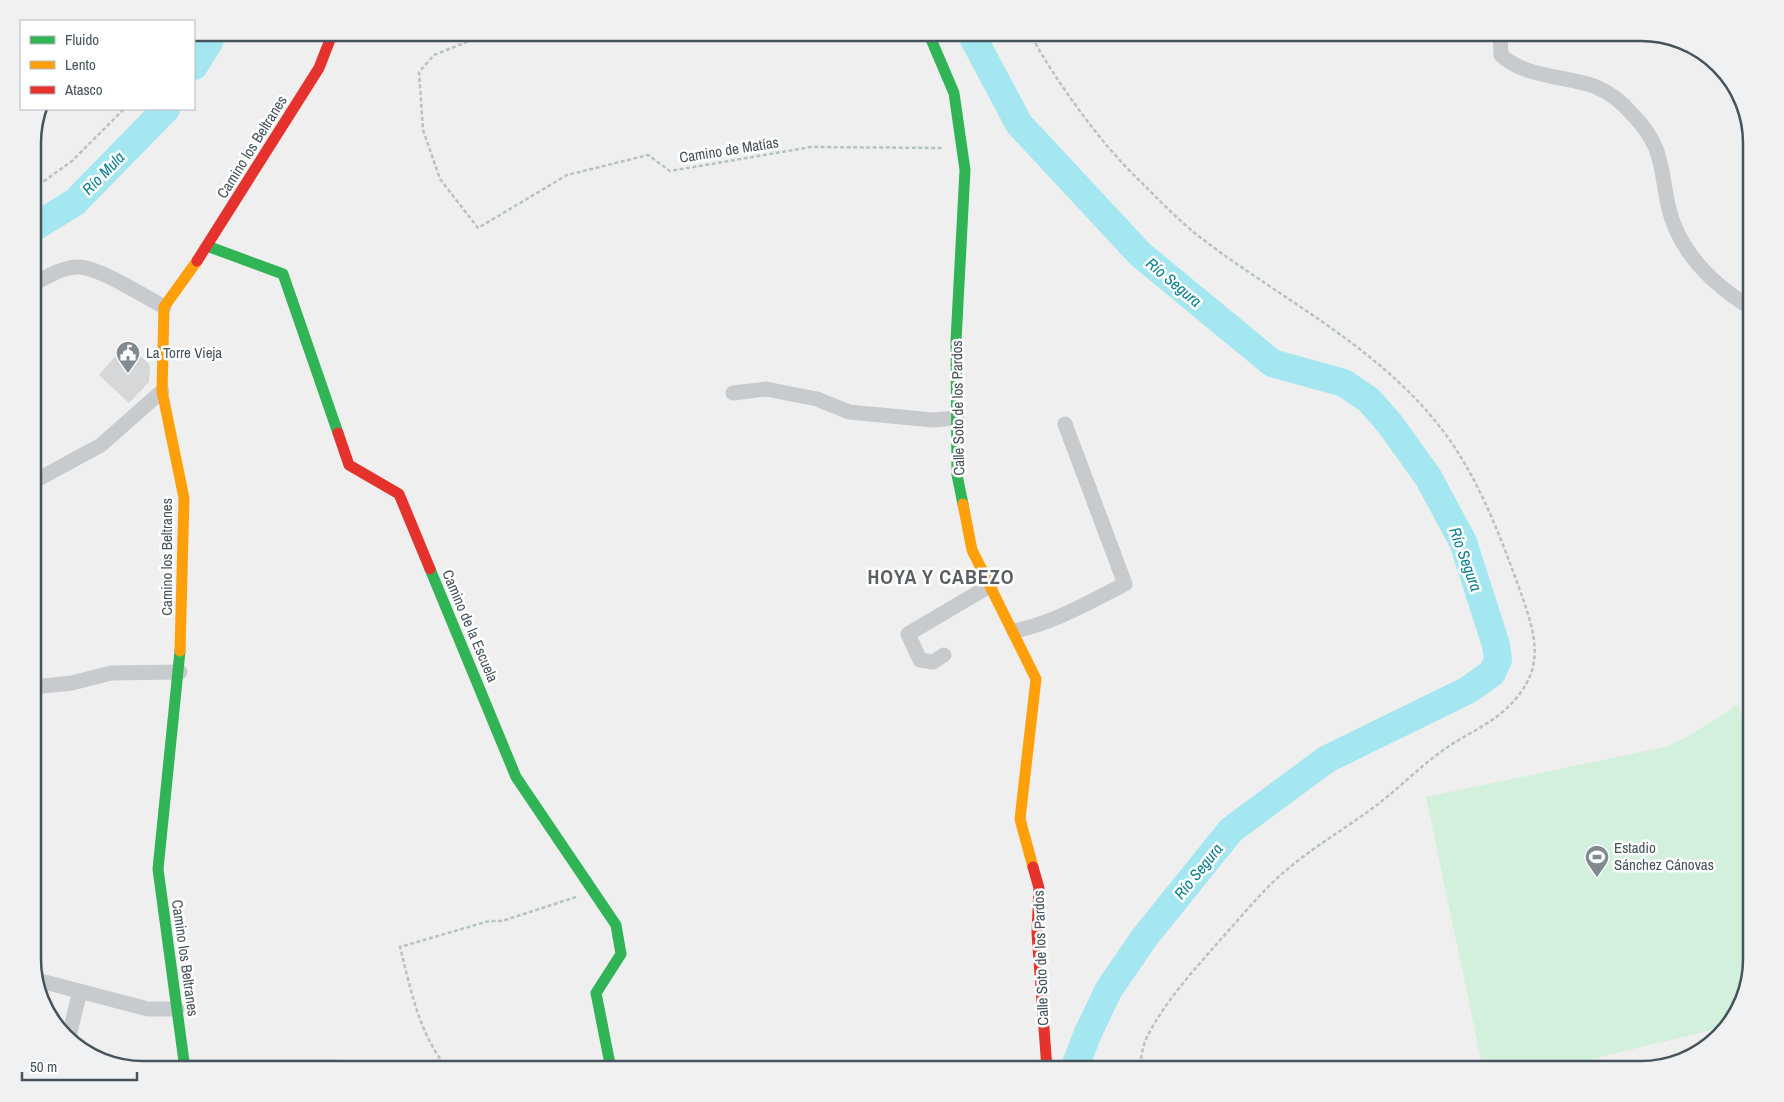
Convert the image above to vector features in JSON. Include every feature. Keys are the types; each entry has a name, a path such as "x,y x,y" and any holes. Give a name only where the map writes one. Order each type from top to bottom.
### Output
{"street":[{"name":"Camino los Beltranes","path":"184,1061 158,869 180,672 184,498 162,391 164,307 207,246 319,68 330,41"},
{"name":"Calle Soto de los Pardos","path":"932,41 954,93 966,170 956,341 957,475 972,550 1014,631 1036,679 1020,819 1039,888 1037,933 1046,1061"},
{"path":"1500,41 1501,55 1508,61 1521,68 1595,87 1618,99 1634,116 1648,133 1659,152 1668,207 1681,240 1696,265 1720,287 1743,303"},
{"name":"Camino de la Escuela","path":"207,246 282,274 349,465 399,494 516,777 616,925 621,954 596,993 609,1061"},
{"path":"41,280 59,272 80,267 101,274 164,307"},
{"path":"733,393 766,389 818,399 849,412 933,420 957,418"},
{"path":"41,478 101,445 162,391"},
{"path":"1014,631 1033,627 1064,615 1125,584 1065,424"},
{"path":"944,655 932,662 920,660 908,634 991,585"},
{"path":"41,686 72,683 111,673 180,672"},
{"path":"44,982 148,1009 177,1009"},
{"path":"70,1030 80,991"}],"path":[{"name":"Camino de Matías","path":"469,41 434,55 419,72 423,130 440,179 478,228 567,175 648,155 670,171 810,148 962,148"},
{"path":"1035,41 1098,136 1135,177 1199,236 1336,332 1399,381 1439,425 1463,459 1498,530 1534,633 1536,655 1532,674 1522,692 1503,712 1442,751 1382,801 1284,872 1243,914 1187,978 1147,1036 1141,1061"},
{"path":"41,183 72,162 123,110"},
{"path":"441,1061 434,1053 415,1008 400,947 489,921 502,921 593,891"}],"green space":[{"name":"Estadio Sánchez Cánovas","path":"1739,704 1743,722 1743,959 1742,972 1735,998 1722,1021 1715,1029 1584,1061 1481,1061 1426,797 1665,747 1689,736"}],"building":[{"name":"La Torre Vieja","path":"127,343 150,365 149,382 129,403 99,375"}],"waterway":[{"name":"Río Mula","path":"195,64 209,41"},
{"name":"Río Segura","path":"975,41 1019,124 1140,254 1272,363 1344,383 1369,400 1390,424 1428,477 1463,542 1496,645 1498,660 1492,673 1468,690 1327,759 1231,830 1144,938 1109,989 1077,1061"},
{"name":"Río Mula","path":"41,223 75,202 165,110"}],"traffic: fast":[{"path":"932,41 954,93 965,170 956,341 957,475 963,504"},
{"path":"207,246 283,274 338,433"},
{"path":"430,569 516,777 616,925 621,954 596,993 609,1061"},
{"path":"180,651 158,869 184,1061"}],"traffic: slow":[{"path":"180,651 184,498 162,391 164,307 197,261"},
{"path":"963,504 972,550 1036,679 1020,819 1033,867"}],"traffic: jam":[{"path":"197,261 319,68 330,41"},
{"path":"338,433 349,465 399,494 430,569"},
{"path":"1033,867 1039,888 1037,933 1046,1061"}],"place":[{"name":"La Torre Vieja","path":"128,374"},
{"name":"Estadio Sánchez Cánovas","path":"1597,878"}],"district":[{"name":"HOYA Y CABEZO","path":"941,577"}]}
